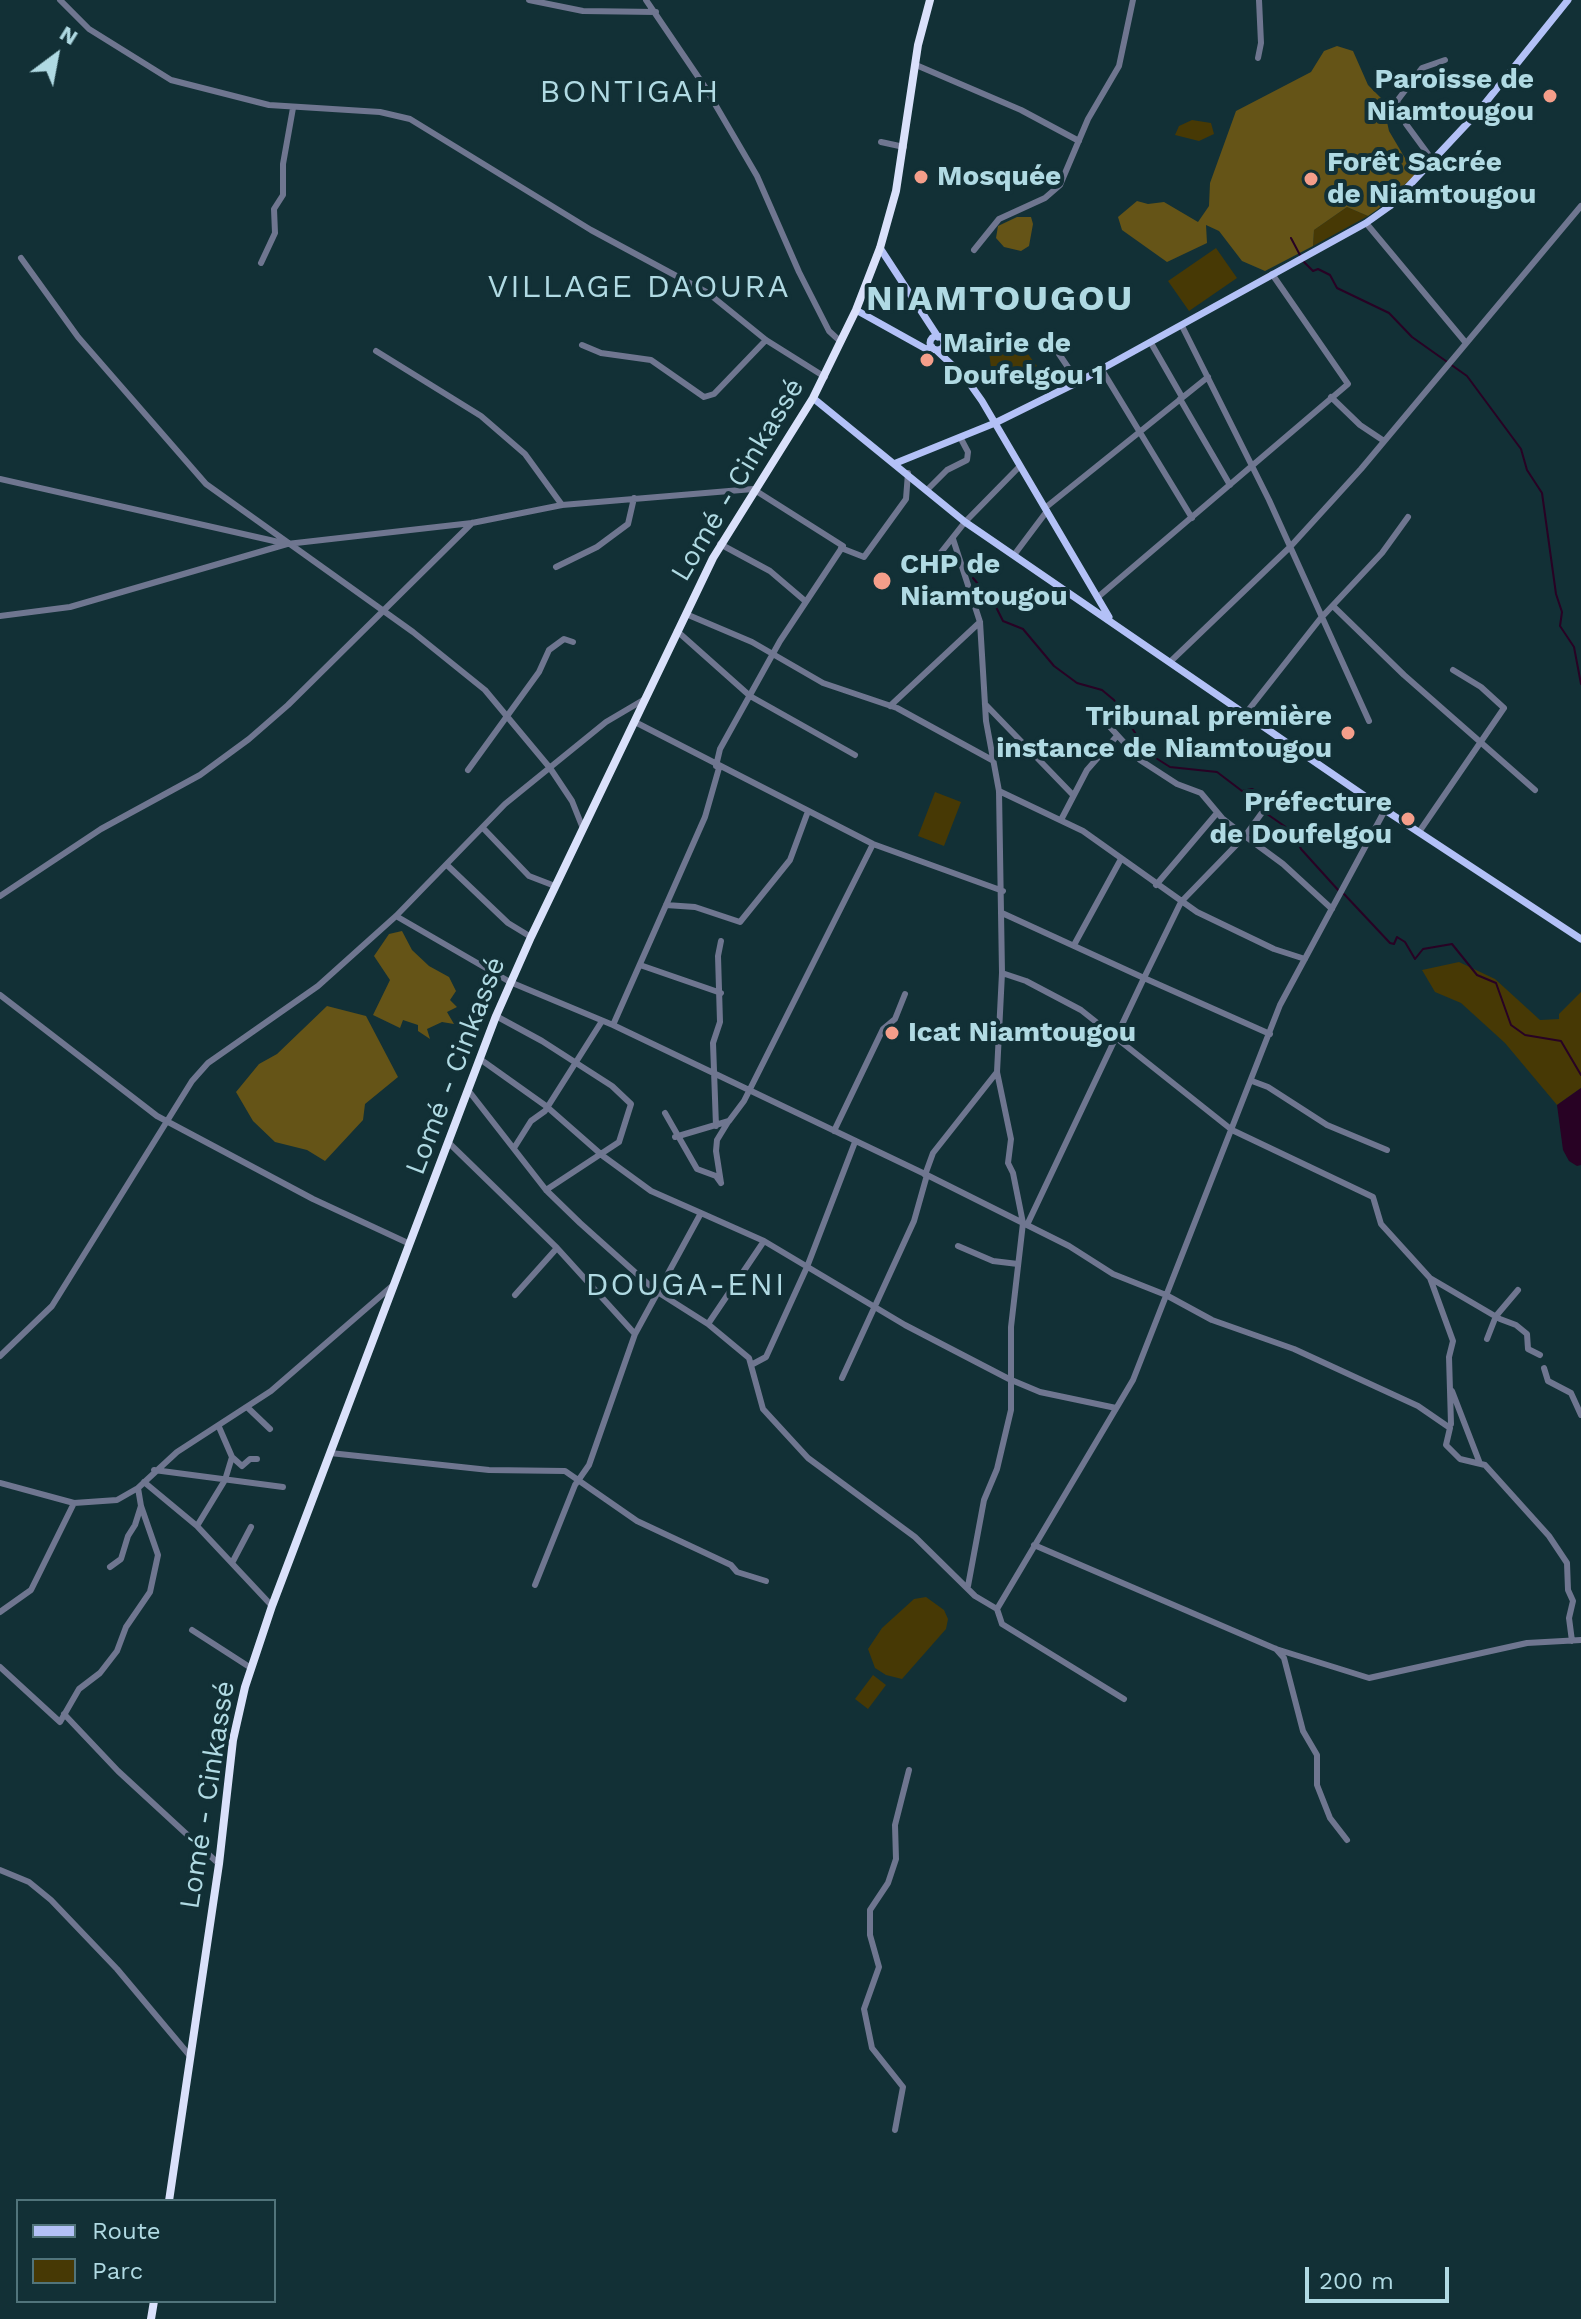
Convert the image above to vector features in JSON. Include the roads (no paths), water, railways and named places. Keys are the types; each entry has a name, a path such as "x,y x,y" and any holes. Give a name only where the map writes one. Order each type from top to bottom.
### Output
{"highway":[{"name":"Lomé - Cinkassé","path":"169,2199 219,1864 233,1740 251,1668 272,1606 510,982 582,826 720,544 813,398 856,310 880,248 904,147 916,65 930,0"}],"main road":[{"path":"896,463 995,423 1102,370 1366,223 1390,206 1478,112 1568,0"},
{"path":"880,248 995,423 1110,619"},
{"path":"856,310 926,349 944,344"},
{"path":"938,337 931,340 934,348 955,366"},
{"path":"813,398 965,522 1385,810 1581,939"}],"street":[{"path":"60,0 89,29 160,75 207,92 293,108 380,112 410,119 539,195 591,230 708,293 766,340 825,377"},
{"path":"529,0 583,11 656,12"},
{"path":"601,10 607,0"},
{"path":"646,0 757,176 805,284 829,331 841,342"},
{"path":"974,250 999,219 1045,198 1060,185 1079,141 1119,66 1133,0"},
{"path":"1258,58 1262,22 1259,0"},
{"path":"1429,164 1428,154 1406,124 1397,101 1422,68 1445,60"},
{"path":"916,65 1021,110 1079,141"},
{"path":"261,263 275,233 274,209 283,195 283,164 293,108"},
{"path":"881,142 904,147"},
{"path":"1170,662 1290,547 1384,441 1581,206"},
{"path":"1366,223 1466,343"},
{"path":"21,258 127,397 206,484 485,690 550,768 572,801 582,826"},
{"path":"1098,597 1348,384 1272,274"},
{"path":"1182,326 1252,465 1369,721"},
{"path":"582,345 601,353 651,360 704,397 714,394 766,340"},
{"path":"1151,343 1230,485"},
{"path":"376,351 481,416 525,454 562,505"},
{"path":"1059,354 1078,382"},
{"path":"1102,370 1192,518"},
{"path":"1014,555 1046,509 1208,377"},
{"path":"1331,397 1360,425 1384,441"},
{"path":"928,489 947,470 967,460 968,452 960,437"},
{"path":"935,560 965,522 1020,466"},
{"path":"841,548 864,557 906,499 908,473"},
{"path":"0,479 287,544"},
{"path":"0,616 70,607 287,544 472,523 562,505 634,498 753,489 843,546 804,600 720,749 705,817 613,1025"},
{"path":"556,567 597,547 628,524 634,498"},
{"path":"1246,713 1320,619 1334,607 1408,517"},
{"path":"0,896 101,829 200,775 249,739 288,705 472,523"},
{"path":"953,539 980,622 985,704 999,791 1003,891 997,1072 1011,1139 1008,1163 1025,1224"},
{"path":"720,544 770,571 804,600"},
{"path":"1334,607 1535,790"},
{"path":"686,614 823,683 890,706 993,760"},
{"path":"890,706 980,622"},
{"path":"677,631 750,696 855,755"},
{"path":"468,770 539,672 549,650 564,639 573,642"},
{"path":"1419,832 1504,708 1481,687 1453,670"},
{"path":"0,1356 52,1306 168,1120 208,1063 318,986 396,916 505,804 606,722 645,699"},
{"path":"985,704 1073,795"},
{"path":"635,722 718,767 789,800 807,814 873,844 1003,891"},
{"path":"1109,726 1140,760 1177,784 1201,793 1217,813 1283,864 1332,909"},
{"path":"1061,820 1087,770 1116,737"},
{"path":"999,791 1061,820 1181,902 1274,949 1305,959"},
{"path":"997,1609 1133,1380 1280,1005 1385,810"},
{"path":"1156,885 1217,813"},
{"path":"666,905 695,907 740,922 790,860 807,814"},
{"path":"968,1586 984,1500 997,1469 1011,1410 1009,1379 1018,1264 1025,1224 1181,902 1245,836 1261,814"},
{"path":"483,828 529,876 555,886"},
{"path":"665,1113 675,1137 697,1169 716,1176 721,1183 717,1140 749,1092 873,844"},
{"path":"1074,945 1121,859"},
{"path":"447,865 508,923 531,937"},
{"path":"1002,913 1270,1034"},
{"path":"396,916 510,982 613,1025 926,1175 1025,1224 1113,1274 1166,1295 1212,1320 1294,1349 1418,1406 1450,1428 1446,1445 1460,1459 1479,1461"},
{"path":"716,1126 713,1043 720,1022 718,956 721,941"},
{"path":"640,965 721,993"},
{"path":"1002,973 1026,981 1081,1010 1232,1130 1373,1197 1381,1224 1430,1278 1527,1334 1528,1349 1540,1355"},
{"path":"834,1131 883,1029 895,1019 905,994"},
{"path":"0,995 157,1116 223,1153 410,1244"},
{"path":"496,1016 612,1086 631,1104 619,1142 603,1156 546,1190"},
{"path":"514,1148 531,1121 540,1117 602,1021"},
{"path":"480,1059 546,1106 603,1156 651,1191 764,1241 874,1306 1009,1379 1040,1392 1116,1408"},
{"path":"842,1378 914,1221 933,1153 997,1072"},
{"path":"1252,1081 1268,1087 1327,1125 1387,1150"},
{"path":"468,1090 546,1190 656,1291 708,1324 749,1358 763,1409 808,1458 915,1537 975,1596 997,1609 1002,1624 1124,1699"},
{"path":"675,1137 696,1128 729,1121"},
{"path":"751,1365 766,1357 807,1267 855,1142"},
{"path":"449,1143 557,1248 635,1334"},
{"path":"535,1585 554,1532 589,1465 635,1334 701,1213"},
{"path":"708,1324 764,1241"},
{"path":"958,1246 993,1261 1018,1264"},
{"path":"515,1295 557,1248"},
{"path":"1430,1278 1453,1341 1449,1357 1451,1424"},
{"path":"0,1483 74,1503 117,1500 138,1488 154,1470 271,1391 394,1285"},
{"path":"1487,1339 1496,1316 1518,1290"},
{"path":"1544,1368 1548,1381 1571,1393 1581,1415"},
{"path":"1452,1390 1479,1461 1540,1521 1567,1563 1568,1590 1573,1601 1569,1618 1572,1641"},
{"path":"247,1407 270,1429"},
{"path":"219,1427 232,1457 242,1466 250,1459 257,1459"},
{"path":"330,1453 489,1470 560,1470 637,1521 731,1565 737,1572 766,1581"},
{"path":"197,1526 225,1480 232,1457"},
{"path":"154,1470 283,1487"},
{"path":"144,1482 197,1526 272,1606"},
{"path":"0,1667 60,1722 79,1689 100,1673 117,1651 126,1627 150,1592 158,1555 138,1488"},
{"path":"0,1612 31,1590 74,1503"},
{"path":"110,1567 121,1559 141,1506"},
{"path":"232,1563 251,1527"},
{"path":"1034,1545 1276,1649 1369,1678 1527,1643 1581,1640"},
{"path":"192,1630 251,1668"},
{"path":"1276,1649 1284,1658 1303,1731 1317,1755 1317,1785 1330,1818 1347,1840"},
{"path":"64,1714 118,1771 219,1864"},
{"path":"895,2130 903,2087 872,2048 864,2009 879,1967 870,1935 870,1910 888,1883 896,1859 895,1825 909,1770"},
{"path":"0,1870 29,1882 51,1900 117,1969 190,2056"}],"waterway":[{"path":"1291,238 1301,257"},
{"path":"1304,262 1313,271 1318,269 1330,275 1337,288 1389,313 1412,337 1467,376 1521,449 1527,470 1542,493 1556,594 1562,612 1560,626 1574,647 1581,684"},
{"path":"973,578 994,603 1003,621 1023,629 1054,666 1077,683 1102,690 1114,700 1148,753 1170,767 1217,772 1242,791 1252,789 1260,793 1267,814 1293,832 1301,849 1339,891"},
{"path":"1344,894 1390,943 1394,944 1397,937 1405,942 1415,959 1423,949 1452,944 1477,975 1496,983 1511,1025 1525,1035 1561,1041 1581,1075"}],"place":[{"name":"Paroisse de Niamtougou","path":"1550,96"},
{"name":"Mosquée","path":"921,177"},
{"name":"Forêt Sacrée de Niamtougou","path":"1311,179"},
{"name":"Mairie de Doufelgou 1","path":"927,360"},
{"name":"CHP de Niamtougou","path":"882,581"},
{"name":"Tribunal première instance de Niamtougou","path":"1348,733"},
{"name":"Préfecture de Doufelgou","path":"1408,819"},
{"name":"Icat Niamtougou","path":"892,1033"}],"district":[{"name":"BONTIGAH","path":"630,93"},
{"name":"VILLAGE DAOURA","path":"639,288"},
{"name":"NIAMTOUGOU","path":"1000,299"},
{"name":"DOUGA-ENI","path":"686,1286"}]}
